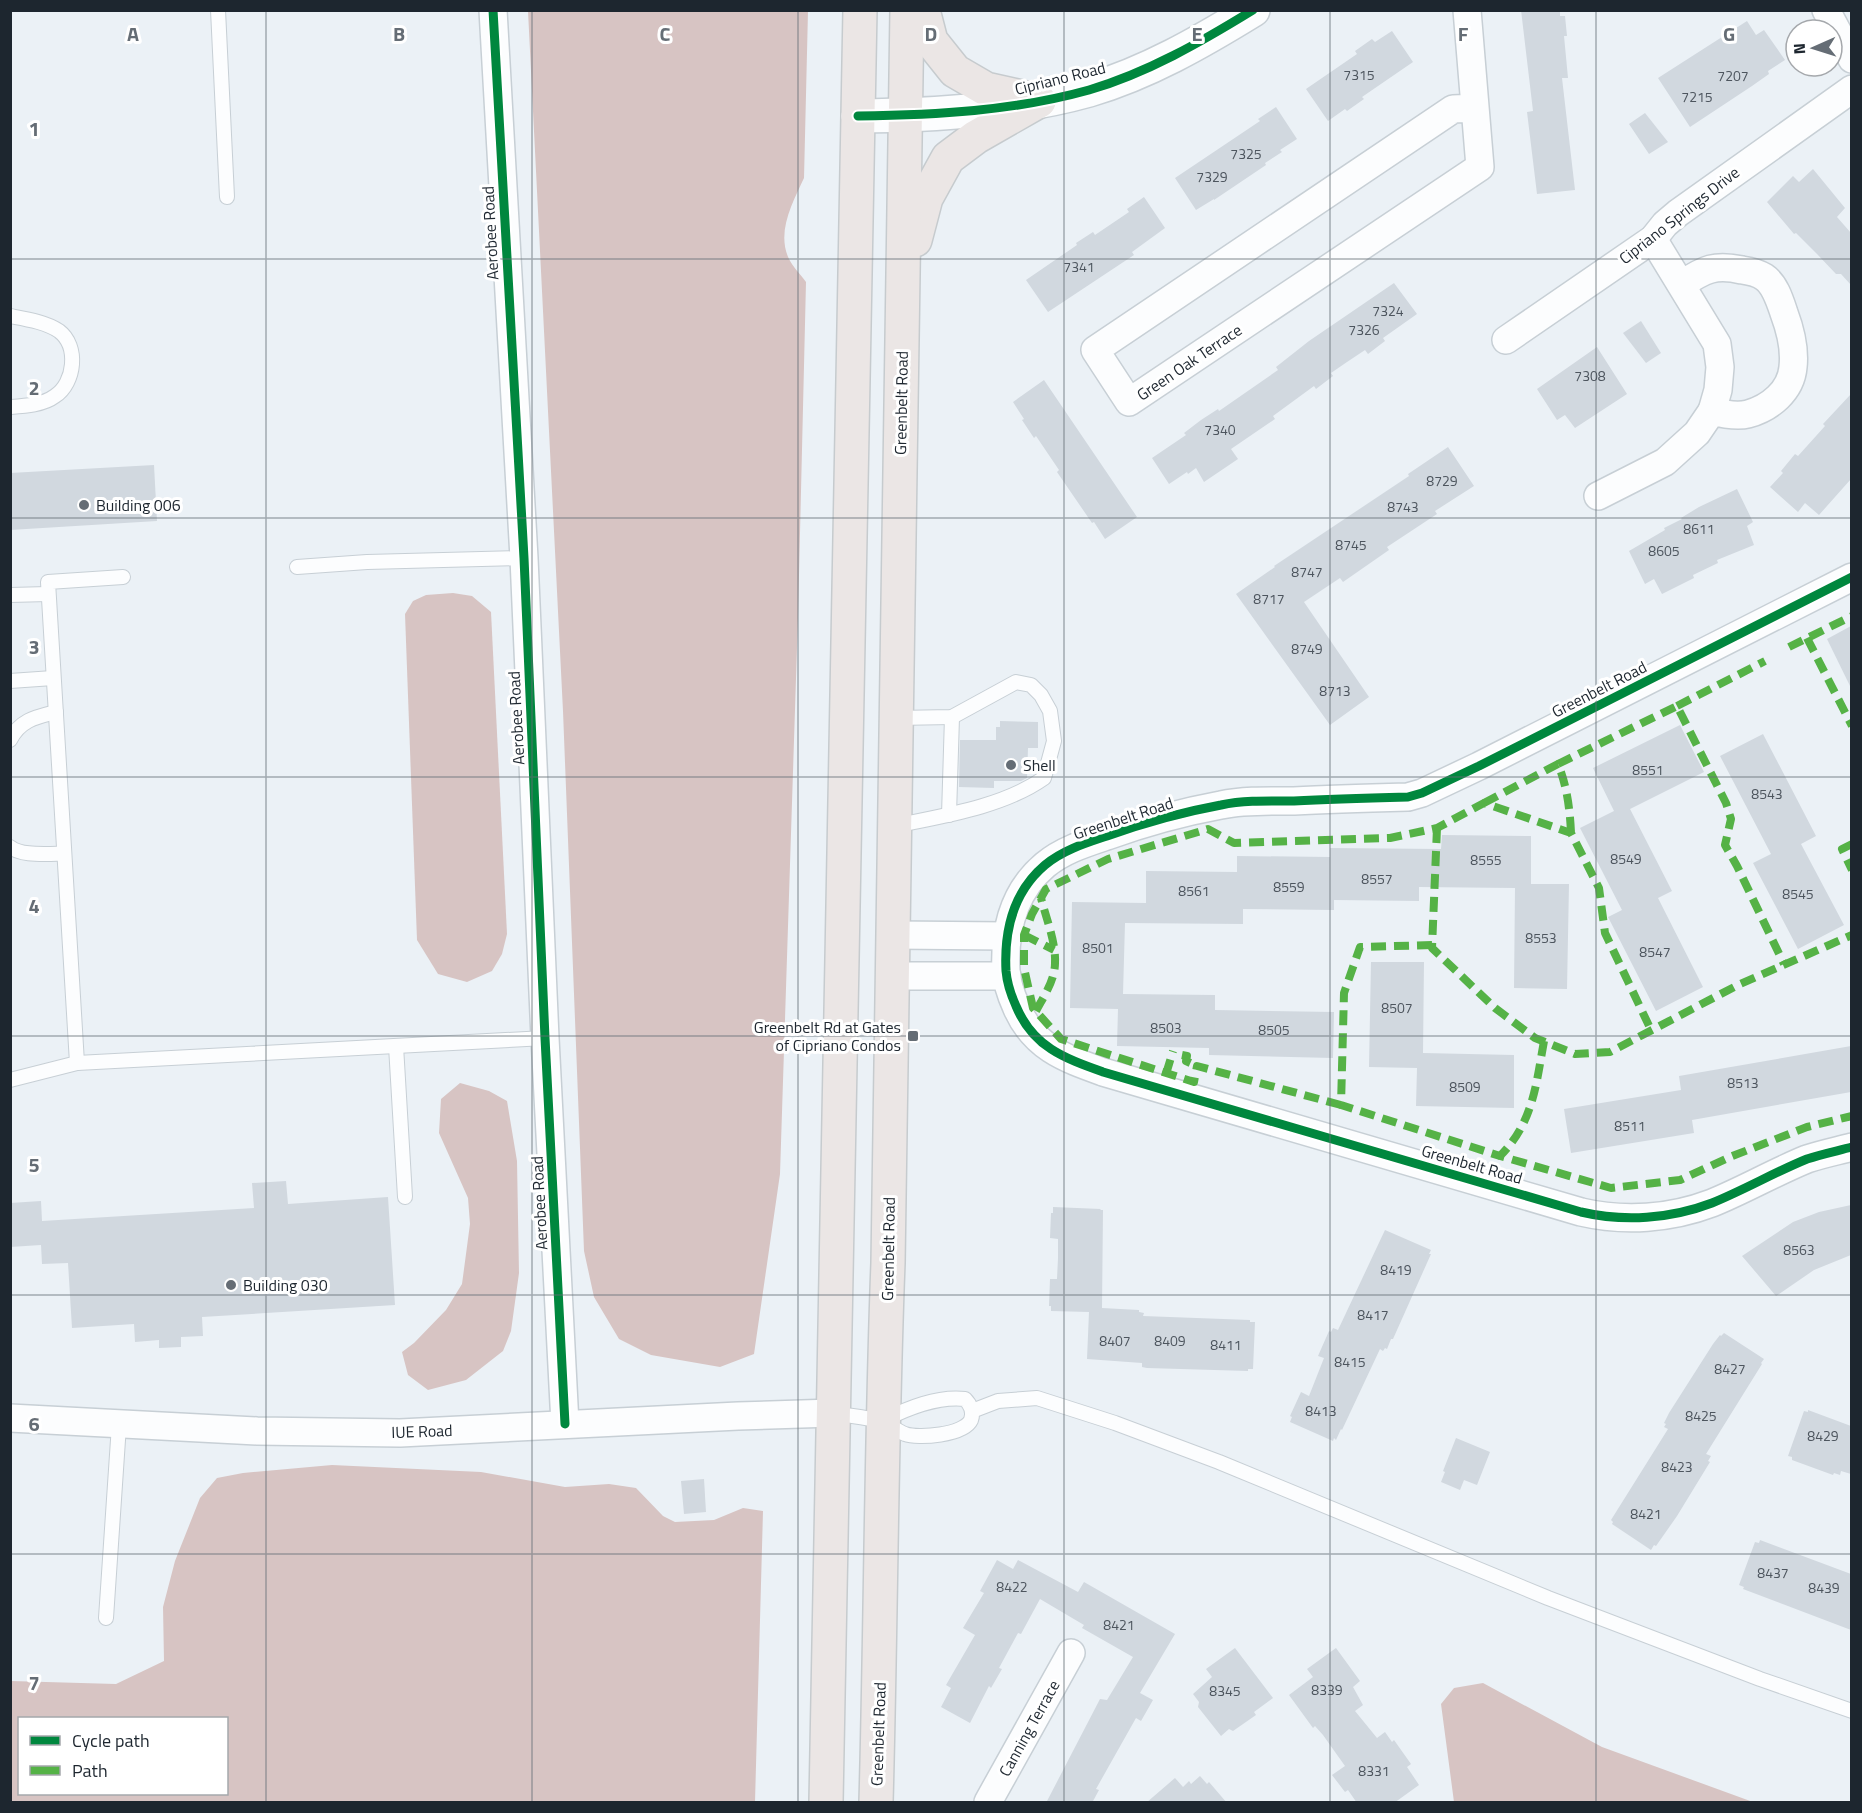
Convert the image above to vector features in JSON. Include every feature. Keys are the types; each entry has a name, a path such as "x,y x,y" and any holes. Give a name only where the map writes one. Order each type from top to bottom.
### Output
{"main road":[{"path":"826,1803 860,10"},
{"name":"Greenbelt Road","path":"876,1803 881,1641 882,1421 888,1251 907,10"},
{"path":"923,10 931,41 955,71 986,89 1039,101"},
{"path":"902,285 926,198 948,158 976,137 1039,101"}],"street":[{"name":"Aerobee Road","path":"493,10 524,558 565,1424"},
{"name":"Cipriano Road","path":"858,116 932,115 1039,101 1091,89 1147,68 1202,41 1253,10"},
{"name":"Green Oak Terrace","path":"1467,10 1480,166 1129,402 1095,350 1453,109 1475,108"},
{"path":"1826,10 1851,59"},
{"name":"Cipriano Springs Drive","path":"1506,340 1653,239 1678,213 1851,89"},
{"path":"1598,496 1665,462 1697,433 1712,411 1718,390 1720,367 1718,344 1653,239"},
{"path":"1682,284 1702,271 1717,267 1750,271 1765,278 1774,289 1787,320 1793,351 1793,367 1789,383 1782,395 1763,408 1747,415 1731,415 1712,411"},
{"name":"Greenbelt Road","path":"1851,577 1422,793 1408,797 1248,802 1222,805 1119,832 1079,846 1046,864 1035,876 1022,893 1012,912 1006,936 1007,976 1011,996 1020,1017 1031,1033 1046,1047 1066,1059 1103,1072 1594,1215 1633,1218 1663,1216 1688,1211 1711,1203 1807,1159 1851,1147"},
{"path":"893,935 1006,936"},
{"path":"892,976 1007,976"},
{"name":"IUE Road","path":"10,1418 257,1431 400,1433 832,1413"},
{"name":"Canning Terrace","path":"988,1803 1071,1653"}],"lane":[{"path":"218,10 227,197"},
{"path":"10,316 41,323 58,330 67,339 72,361 68,382 58,395 49,400 10,408"},
{"path":"297,567 524,558"},
{"path":"77,1063 48,582 123,577"},
{"path":"10,595 48,594"},
{"path":"10,681 53,678"},
{"path":"894,826 949,815 1011,796 1032,787 1044,778 1054,741 1050,711 1041,695 1032,685 1016,682 952,717 896,718"},
{"path":"10,740 20,725 30,719 56,712"},
{"path":"949,815 952,717"},
{"path":"10,847 14,850 64,854"},
{"path":"10,1080 77,1063 545,1038"},
{"path":"396,1046 405,1197"},
{"path":"972,1411 999,1401 1037,1398 1115,1423 1219,1462 1548,1598 1760,1679 1851,1710"},
{"path":"832,1413 882,1421 904,1434 919,1437 934,1436 966,1426 971,1420 972,1411 965,1399 951,1399 908,1408 882,1421"},
{"path":"106,1618 119,1425"}],"shaded area":[{"path":"528,11 808,11 804,178 788,217 784,238 789,259 806,282 780,1174 754,1354 720,1367 651,1355 619,1339 594,1297 584,1251 563,711"},
{"path":"453,593 472,596 491,612 507,934 502,954 492,971 467,982 438,974 417,940 405,614 413,601 426,595"},
{"path":"460,1083 489,1091 507,1101 517,1161 519,1273 511,1331 503,1351 466,1380 428,1390 408,1375 402,1352 446,1310 462,1284 470,1224 468,1198 439,1133 441,1099"},
{"path":"332,1465 481,1472 565,1487 609,1484 636,1488 663,1516 675,1522 714,1520 743,1508 763,1511 755,1802 11,1802 11,1681 116,1684 164,1661 163,1607 175,1561 200,1498 217,1478 243,1473"},
{"path":"1483,1683 1602,1747 1753,1802 1454,1802 1441,1704 1454,1688"}],"building":[{"path":"1521,10 1560,10 1560,16 1565,16 1567,36 1564,36 1568,78 1562,78 1575,190 1537,194 1527,112 1533,111"},
{"path":"1747,21 1756,35 1764,30 1784,59 1768,71 1769,74 1690,127 1658,78"},
{"path":"1392,31 1413,62 1362,97 1364,99 1347,111 1345,109 1328,121 1306,89 1357,54 1355,51 1372,39 1375,42"},
{"path":"1276,107 1297,139 1280,150 1282,152 1265,163 1266,165 1196,210 1175,178 1260,121 1258,119"},
{"path":"1645,113 1668,142 1649,154 1629,124"},
{"path":"1813,169 1845,208 1837,217 1851,233 1851,285 1841,274 1836,274 1796,233 1794,234 1767,202 1793,176 1799,182"},
{"path":"1144,197 1165,228 1132,252 1134,255 1048,312 1026,280 1077,245 1076,243 1093,232 1095,235 1129,212 1127,209"},
{"path":"1394,283 1417,314 1383,338 1385,341 1368,354 1365,350 1331,373 1333,376 1316,389 1314,386 1273,416 1275,419 1231,449 1238,459 1204,482 1196,468 1169,484 1152,458 1186,435 1184,433 1201,420 1218,409 1219,411 1278,370 1276,367 1309,341"},
{"path":"1641,321 1661,353 1646,363 1623,333"},
{"path":"1597,347 1627,394 1575,428 1565,415 1557,420 1537,389"},
{"path":"1044,380 1137,517 1105,539 1057,472 1059,470 1036,436 1034,438 1013,402"},
{"path":"1851,394 1851,479 1819,515 1805,503 1798,512 1770,487 1783,473 1781,471 1795,454 1798,456"},
{"path":"1448,447 1474,486 1435,511 1437,514 1387,547 1389,550 1343,582 1340,578 1304,602 1369,697 1330,725 1236,594"},
{"name":"Building 006","path":"154,465 157,521 10,530 10,473"},
{"path":"1737,489 1753,522 1747,526 1754,545 1717,560 1718,563 1693,575 1694,578 1662,594 1654,579 1645,584 1629,551 1699,507"},
{"path":"1851,626 1851,688 1827,639"},
{"path":"1000,721 1038,722 1038,748 1028,748 1027,778 1021,781 994,781 994,788 959,787 960,740 996,740 996,727 1000,727"},
{"path":"1680,725 1704,772 1630,809 1672,891 1658,898 1703,987 1656,1011 1608,917 1622,910 1580,828 1614,811 1593,768"},
{"path":"1763,734 1816,836 1801,844 1844,925 1798,949 1753,863 1771,854 1720,756"},
{"path":"1442,835 1531,836 1531,884 1569,884 1567,989 1514,988 1515,888 1419,887 1419,901 1334,900 1334,910 1243,909 1243,924 1125,923 1123,994 1215,995 1215,1010 1334,1012 1333,1058 1209,1055 1209,1048 1117,1046 1118,1009 1070,1008 1072,902 1146,903 1146,871 1237,872 1237,856 1330,857 1330,848 1441,849"},
{"path":"1371,962 1424,962 1423,1053 1514,1055 1514,1108 1416,1106 1417,1068 1369,1067"},
{"path":"1851,1046 1851,1092 1692,1120 1694,1133 1571,1153 1564,1109 1681,1090 1679,1076"},
{"name":"Building 030","path":"286,1181 288,1204 388,1197 395,1305 202,1317 203,1336 181,1337 181,1347 159,1348 159,1340 135,1342 134,1324 72,1328 68,1263 42,1264 41,1245 10,1247 10,1203 41,1201 42,1221 254,1208 252,1183"},
{"path":"1851,1205 1851,1255 1814,1270 1776,1296 1742,1256 1793,1222 1819,1212"},
{"path":"1053,1207 1103,1210 1102,1308 1139,1310 1144,1313 1143,1316 1255,1322 1253,1369 1248,1369 1248,1371 1147,1368 1142,1367 1142,1363 1087,1359 1089,1312 1051,1311 1051,1306 1049,1306 1050,1279 1057,1279 1058,1258 1058,1239 1050,1238"},
{"path":"1385,1230 1431,1250 1429,1254 1431,1254 1393,1339 1387,1349 1383,1351 1380,1349 1342,1430 1333,1441 1290,1422 1292,1417 1290,1416 1301,1392 1309,1396 1324,1358 1318,1356 1329,1331 1331,1332 1333,1328 1338,1330"},
{"path":"1724,1333 1764,1359 1706,1454 1711,1456 1708,1461 1710,1462 1677,1516 1651,1550 1612,1524 1611,1520 1668,1429 1664,1427 1666,1424 1664,1423 1669,1413 1713,1344"},
{"path":"1808,1410 1851,1426 1851,1474 1841,1471 1840,1475 1834,1473 1833,1475 1792,1460 1792,1457 1788,1456 1804,1411 1808,1412"},
{"path":"1456,1438 1490,1452 1477,1485 1464,1480 1460,1490 1441,1482"},
{"path":"704,1479 706,1512 684,1514 681,1481"},
{"path":"1760,1540 1851,1574 1851,1630 1743,1589 1744,1587 1739,1585 1755,1542 1759,1543"},
{"path":"997,1560 1013,1569 1018,1560 1078,1592 1084,1582 1175,1634 1140,1693 1153,1700 1141,1721 1136,1718 1096,1789 1099,1790 1092,1803 1046,1803 1100,1699 1107,1700 1133,1657 1082,1628 1084,1625 1040,1599 1021,1634 1018,1633 999,1668 1002,1669 991,1688 989,1686 970,1723 941,1707 951,1688 946,1685 975,1635 963,1628 984,1593 980,1591"},
{"path":"1235,1648 1273,1698 1254,1712 1256,1715 1233,1731 1229,1729 1221,1736 1198,1707 1199,1702 1193,1694 1212,1677 1206,1669"},
{"path":"1336,1648 1360,1681 1353,1687 1363,1705 1355,1711 1377,1738 1385,1732 1392,1742 1394,1740 1411,1764 1407,1767 1419,1785 1394,1803 1357,1803 1348,1790 1345,1792 1332,1775 1345,1766 1323,1735 1315,1726 1313,1728 1289,1695 1313,1677 1307,1669"},
{"path":"1200,1776 1207,1784 1209,1782 1227,1803 1146,1803 1175,1778 1183,1787 1189,1781 1191,1784"}],"marked path":[{"path":"1789,647 1852,616"},
{"path":"1807,638 1852,726"},
{"path":"1677,706 1765,661"},
{"path":"1558,764 1677,706 1726,803 1731,819 1725,845 1784,964"},
{"path":"1484,803 1558,764 1568,798 1571,833"},
{"path":"1341,1105 1197,1066 1194,1082 1061,1039 1033,1008 1024,968 1024,935 1032,914 1046,889 1108,859 1208,829 1234,843 1390,838 1437,828 1484,803 1571,833 1599,888 1605,933 1651,1030"},
{"path":"1437,828 1432,948 1495,1008 1535,1038 1575,1054 1610,1052 1738,985 1852,935"},
{"path":"1852,844 1842,849 1852,870"},
{"path":"1036,1011 1046,994 1055,969 1052,938 1041,898"},
{"path":"1024,935 1054,950"},
{"path":"1432,945 1360,947 1344,993 1341,1105 1500,1156"},
{"path":"1544,1041 1535,1088 1526,1117 1520,1130 1500,1156 1611,1188 1680,1180 1730,1157 1807,1127 1852,1116"},
{"path":"1166,1074 1173,1051"},
{"path":"1182,1055 1187,1056 1186,1061 1197,1066"}],"cycle path":[{"path":"493,10 524,558 565,1424"},
{"path":"858,116 1003,107 1089,90 1153,66 1214,34 1253,10"},
{"path":"1852,577 1422,793 1408,797 1230,803 1149,822 1059,855 1034,876 1018,900 1009,927 1006,956 1008,984 1023,1020 1041,1041 1075,1062 1581,1212 1630,1218 1680,1213 1712,1203 1807,1159 1852,1147"}],"place":[{"name":"Building 006","path":"84,505"},
{"name":"Shell","path":"1011,765"},
{"name":"Greenbelt Rd at Gates of Cipriano Condos","path":"913,1036"},
{"name":"Building 030","path":"231,1285"}]}
